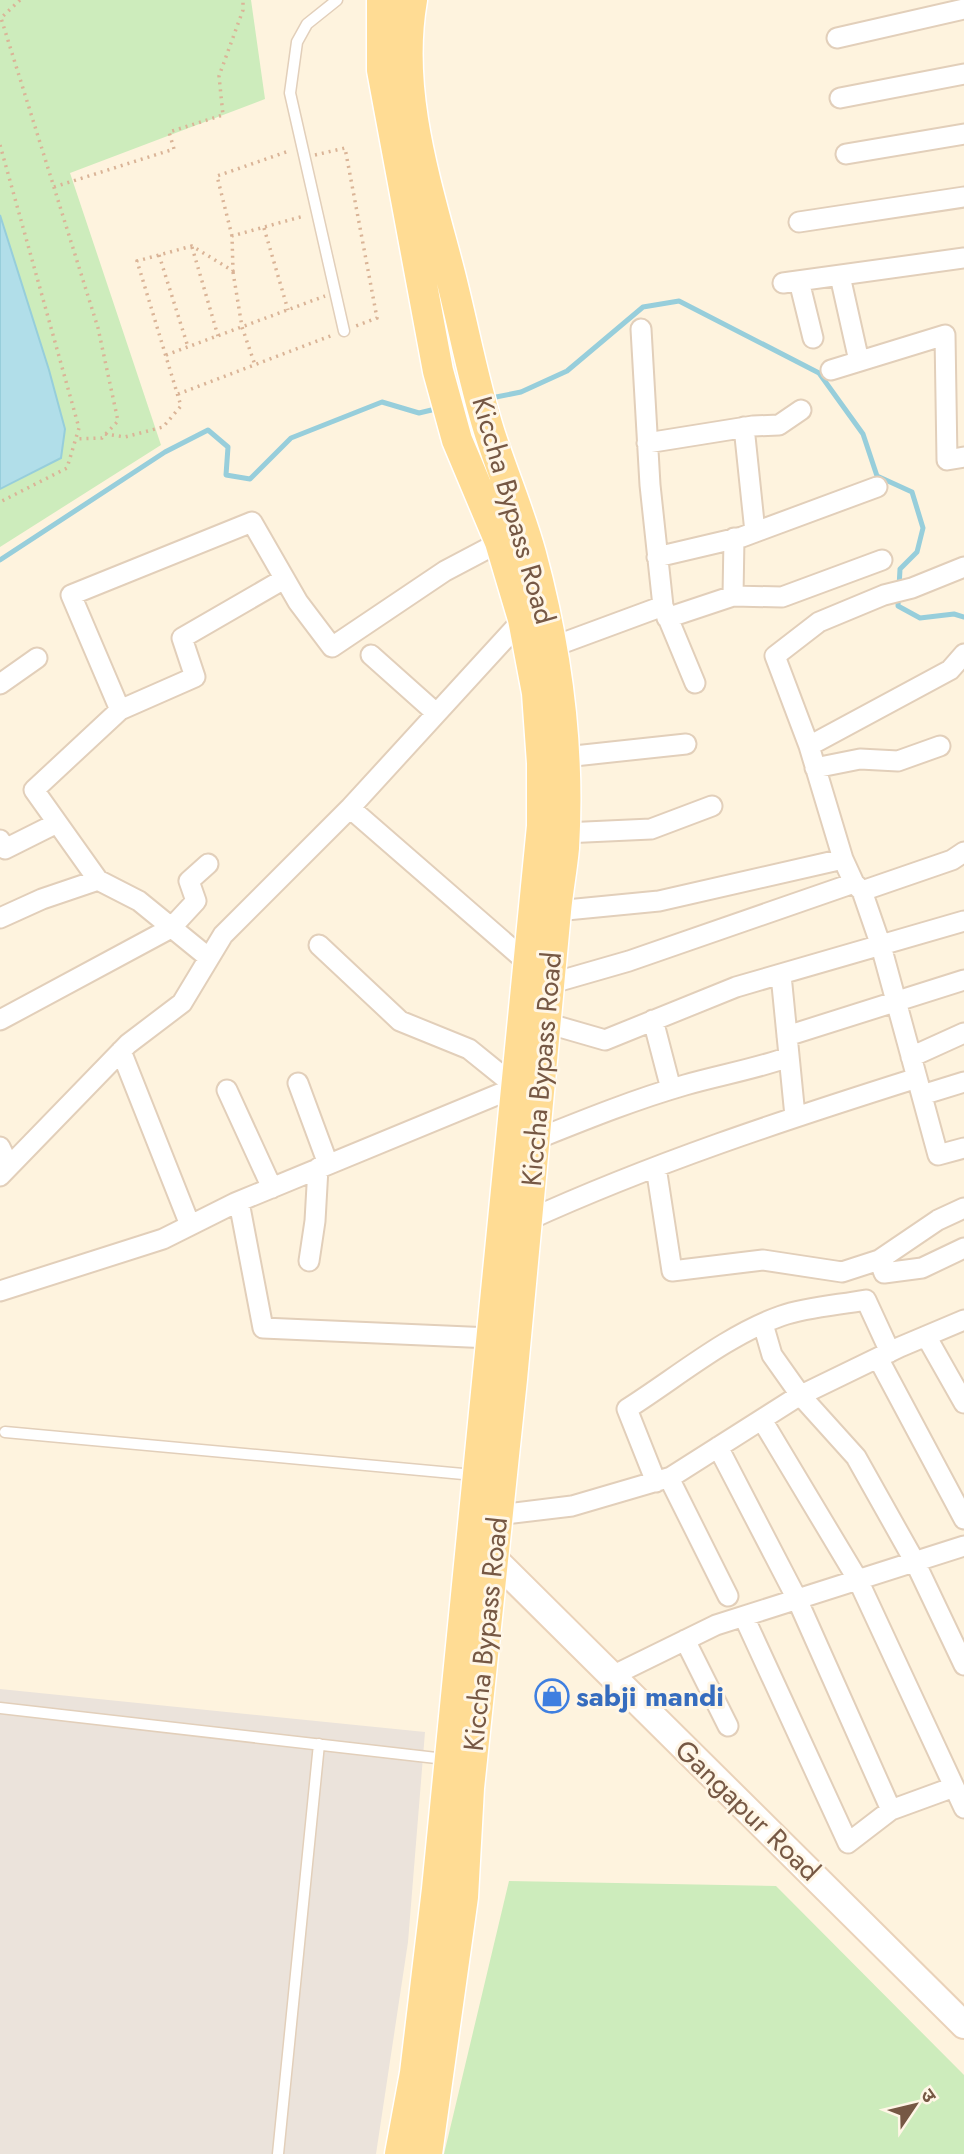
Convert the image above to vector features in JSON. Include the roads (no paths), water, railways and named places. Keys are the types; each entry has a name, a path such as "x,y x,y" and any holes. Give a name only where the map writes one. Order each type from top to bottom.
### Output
{"main road":[{"path":"382,0 382,70 438,371 457,440 500,542 523,619 537,693 556,749 542,827 527,962 528,1088 515,1219 491,1338 490,1477"},
{"name":"Kiccha Bypass Road","path":"412,0 408,23 407,70 424,177 489,432 530,552 552,647 559,691 556,749 564,833 546,1023 528,1088 534,1140 515,1219 490,1477 481,1523 494,1559 475,1606 463,1897 427,2154"},
{"path":"400,2154 415,2073 449,1759 475,1606 481,1523"}],"street":[{"path":"837,38 964,9"},
{"path":"839,98 964,74"},
{"path":"846,154 964,134"},
{"path":"799,222 964,197"},
{"path":"813,338 791,282 964,258"},
{"path":"840,276 859,361"},
{"path":"641,330 657,557 665,612 695,683"},
{"path":"831,370 945,335 947,460 964,457"},
{"path":"648,443 779,425 801,410"},
{"path":"744,428 755,532"},
{"path":"657,557 755,532 877,487"},
{"path":"120,710 71,595 252,522 298,602 332,647 445,571 500,542"},
{"path":"733,596 734,538"},
{"path":"552,647 665,612 733,596 782,597 882,560"},
{"path":"964,567 912,588 884,595 819,622 775,656 809,746 843,859 858,887 881,946 938,1155 964,1148"},
{"path":"209,958 139,901 98,880 34,790 120,710 195,677 182,638 284,579"},
{"path":"5,1171 121,1051 182,1003 223,935 350,808 523,619"},
{"path":"809,746 860,716 909,694 950,670 964,654"},
{"path":"371,655 436,713"},
{"path":"0,684 37,658"},
{"path":"556,749 687,744"},
{"path":"815,768 860,759 898,761 940,746"},
{"path":"564,833 651,829 712,806"},
{"path":"350,808 527,962"},
{"path":"0,840 5,849 57,823"},
{"path":"549,984 952,860 964,852"},
{"path":"556,911 659,901 843,859"},
{"path":"0,1020 172,928 196,901 189,881 208,864"},
{"path":"0,918 42,899 98,880"},
{"path":"546,1023 605,1040 736,987 964,922"},
{"path":"319,945 400,1021 468,1049 528,1088"},
{"path":"781,975 795,1116"},
{"path":"787,1035 964,979"},
{"path":"653,1020 671,1089"},
{"path":"911,1057 964,1033"},
{"path":"121,1051 190,1226"},
{"path":"534,1140 671,1089 753,1069 789,1057"},
{"path":"515,1219 795,1116 919,1086 964,1082"},
{"path":"298,1083 323,1166 309,1261"},
{"path":"0,1291 163,1239 239,1202 323,1166 528,1088"},
{"path":"227,1090 272,1188"},
{"path":"0,1147 5,1171"},
{"path":"656,1167 672,1271 763,1260 842,1272 879,1260 938,1220 964,1208"},
{"path":"239,1202 262,1328 491,1338"},
{"path":"879,1260 884,1273 922,1268 964,1248"},
{"path":"728,1596 662,1480 628,1409 722,1344 782,1316 866,1300 884,1355 964,1519"},
{"path":"481,1523 572,1506 662,1480 801,1396 964,1320"},
{"path":"763,1324 772,1355 801,1396 856,1457 915,1562 964,1665"},
{"path":"926,1336 964,1402"},
{"path":"762,1420 858,1580 964,1808"},
{"path":"718,1447 797,1599 891,1810"},
{"path":"612,1676 716,1625 964,1546"},
{"name":"Gangapur Road","path":"494,1559 964,2025"},
{"path":"744,1616 848,1843 891,1810 954,1787"},
{"path":"685,1640 728,1726"}],"lane":[{"path":"337,0 307,24 297,42 290,93 344,331"},
{"path":"5,1432 490,1477"},
{"path":"0,1708 449,1759"},
{"path":"278,2154 319,1744"}],"water":[{"path":"0,215 65,429 61,458 0,489"}],"waterway":[{"path":"491,398 521,392 567,371 643,307 679,301 819,373 863,434 877,476 912,492 923,528 917,552 900,569 898,606 920,618 954,614 964,617"},
{"path":"0,560 165,452 208,430 228,447 226,475 250,479 291,438 382,402 419,413 440,408"}],"place":[{"name":"sabji mandi","path":"552,1696"}]}
